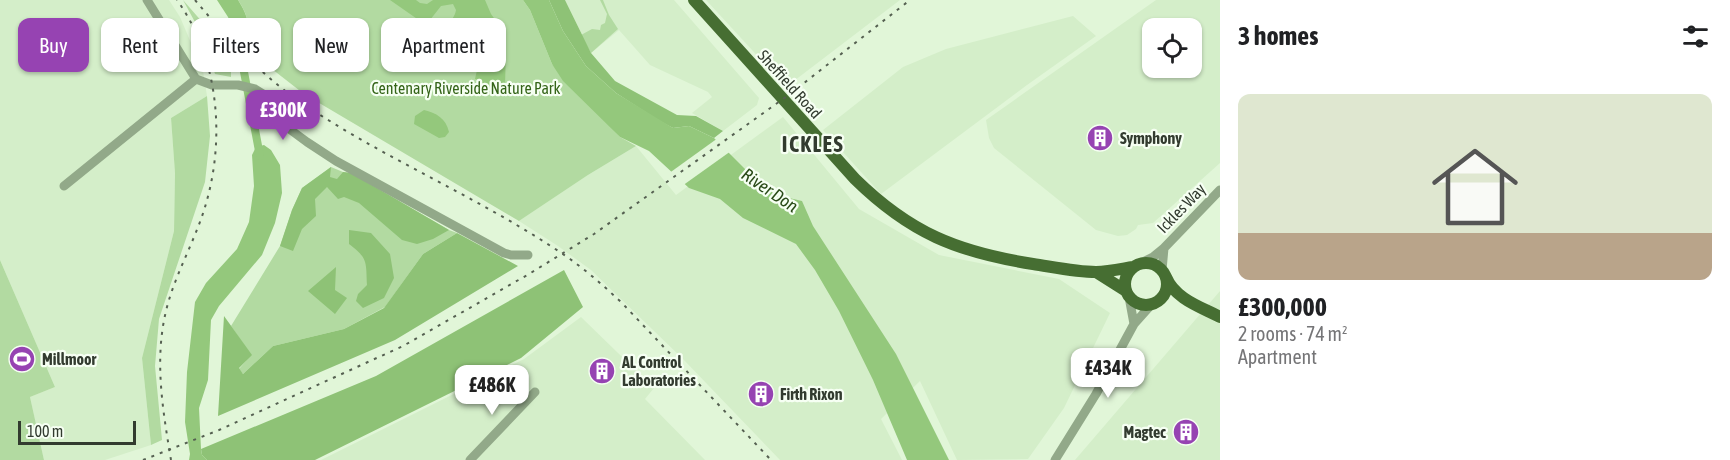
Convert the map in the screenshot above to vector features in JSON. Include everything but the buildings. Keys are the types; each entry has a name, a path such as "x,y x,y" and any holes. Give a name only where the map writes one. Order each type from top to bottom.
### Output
{"main road":[{"name":"Sheffield Road","path":"694,0 816,137 861,185 891,212 937,239 960,248 1002,259 1096,272 1136,266"},
{"path":"1186,300 1152,304 1137,303 1128,294 1125,279 1136,266 1150,263 1164,273 1173,289 1186,300 1220,317"},
{"name":"Sheffield Road","path":"1096,272 1128,294"},
{"path":"1152,304 1162,298 1166,290 1164,273"}],"street":[{"path":"147,0 196,79 212,85 255,89 268,97 288,128 336,161 504,253 528,255"},
{"path":"64,186 196,79"},
{"name":"Ickles Way","path":"1136,266 1164,248 1220,190"},
{"name":"Ickles Way","path":"1164,248 1164,273"},
{"path":"1128,294 1134,324"},
{"path":"1055,460 1096,394 1134,324 1152,304"},
{"path":"470,460 535,392"}],"shaded area":[{"path":"0,0 169,0 180,17 191,43 191,72 203,72 207,96 171,118 175,173 174,231 142,358 151,445 105,460 44,460 30,397 55,387 0,260"},
{"path":"217,0 238,0 246,18 228,17"},
{"path":"390,0 416,0 427,4 433,0 485,0 494,18 453,18 456,10 453,4 441,6 432,18 416,18"},
{"path":"523,0 549,0 563,31 586,66 616,93 673,128 689,126 714,138 756,180 776,195 802,201 813,226 896,354 949,460 907,460 873,380 839,311 815,270 796,244 743,218 720,199 689,188 649,151 620,137 563,81 552,64 530,10"},
{"path":"549,0 565,0 591,53 615,81 677,115 696,116 723,131 714,138 689,126 673,128 616,93 586,66 563,31"},
{"path":"565,0 674,0 759,98 757,105 723,131 692,113 712,97 708,92 650,65 619,30 591,53"},
{"path":"706,0 900,0 786,87"},
{"path":"1156,0 1220,0 1220,163 1153,223 1138,225 1127,235 1118,236 1096,230 994,148 989,138 986,120"},
{"path":"1073,16 1096,36 881,194 823,130 903,67 946,49"},
{"path":"477,72 505,72 505,86 500,93 492,96 481,88 480,81 475,79"},
{"path":"424,110 443,120 449,132 445,137 439,138 414,124 415,116"},
{"path":"783,117 859,209 939,255 1059,279 1110,313 1064,408 1028,459 957,460 920,381 881,419 902,460 780,460 683,359 591,270 519,221 636,146 676,195"},
{"path":"264,145 271,150 280,165 282,193 275,223 262,255 219,306 211,320 208,380 199,408 201,449 202,455 207,460 189,460 185,422 187,372 195,302 206,283 237,249 249,222 254,186 252,155 256,147"},
{"path":"331,167 330,177 337,179 343,172 351,173 449,230 433,239 417,244 402,240 359,203 344,197 338,199 327,187 315,199 316,216 302,229 293,251 280,246 302,188"},
{"path":"349,230 371,233 390,254 394,278 384,298 363,308 356,301 358,294 367,285 366,266 360,253 349,244"},
{"path":"457,233 518,266 395,340 218,416 224,316 252,355 239,368 243,374 273,346 344,329 384,308 423,254"},
{"path":"336,267 335,290 347,298 335,314 308,291"},
{"path":"564,270 583,307 521,358 315,460 207,460 202,455 201,449 376,376"},
{"path":"1220,291 1220,460 1075,460"},
{"path":"581,317 654,388 645,399 705,460 321,460 524,359"}],"green space":[{"path":"183,0 199,18 193,18"},
{"name":"Centenary Riverside Nature Park","path":"238,0 523,0 530,10 552,64 620,137 636,146 519,221 304,94 276,72 281,72 281,18 247,18"},
{"path":"600,0 603,0 618,29 591,53 581,35 592,29 600,30 601,25 605,23 607,14"},
{"path":"214,72 231,72 231,77"},
{"path":"207,96 210,136 205,182 159,319 155,366 162,440 151,445 142,358 174,231 175,173 171,118"},
{"path":"331,167 351,173 457,233 423,254 385,307 344,329 273,346 243,374 239,369 251,355 231,326 280,246 302,188"},
{"name":"Millmoor","path":"0,260 55,387 30,397 44,460 0,460"}],"pier":[{"path":"718,138 731,151 682,186 668,174"}],"waterway":[{"path":"244,72 260,156"}],"railway":[{"path":"171,460 161,386 162,330 170,297 207,200 216,149 214,97 209,71 202,46 177,0"},
{"path":"195,0 244,54 270,79 299,101 366,142 537,237 583,269 622,303 771,460"},
{"path":"143,460 219,430 403,346 529,274 594,234 790,94 910,0"}],"place":[{"name":"Symphony","path":"1100,138"},
{"name":"Millmoor","path":"22,359"},
{"name":"AL Control Laboratories","path":"602,371"},
{"name":"Firth Rixon","path":"761,394"},
{"name":"Magtec","path":"1186,432"}],"district":[{"name":"ICKLES","path":"813,144"}],"water label":[{"name":"River Don","path":"770,190"}]}
